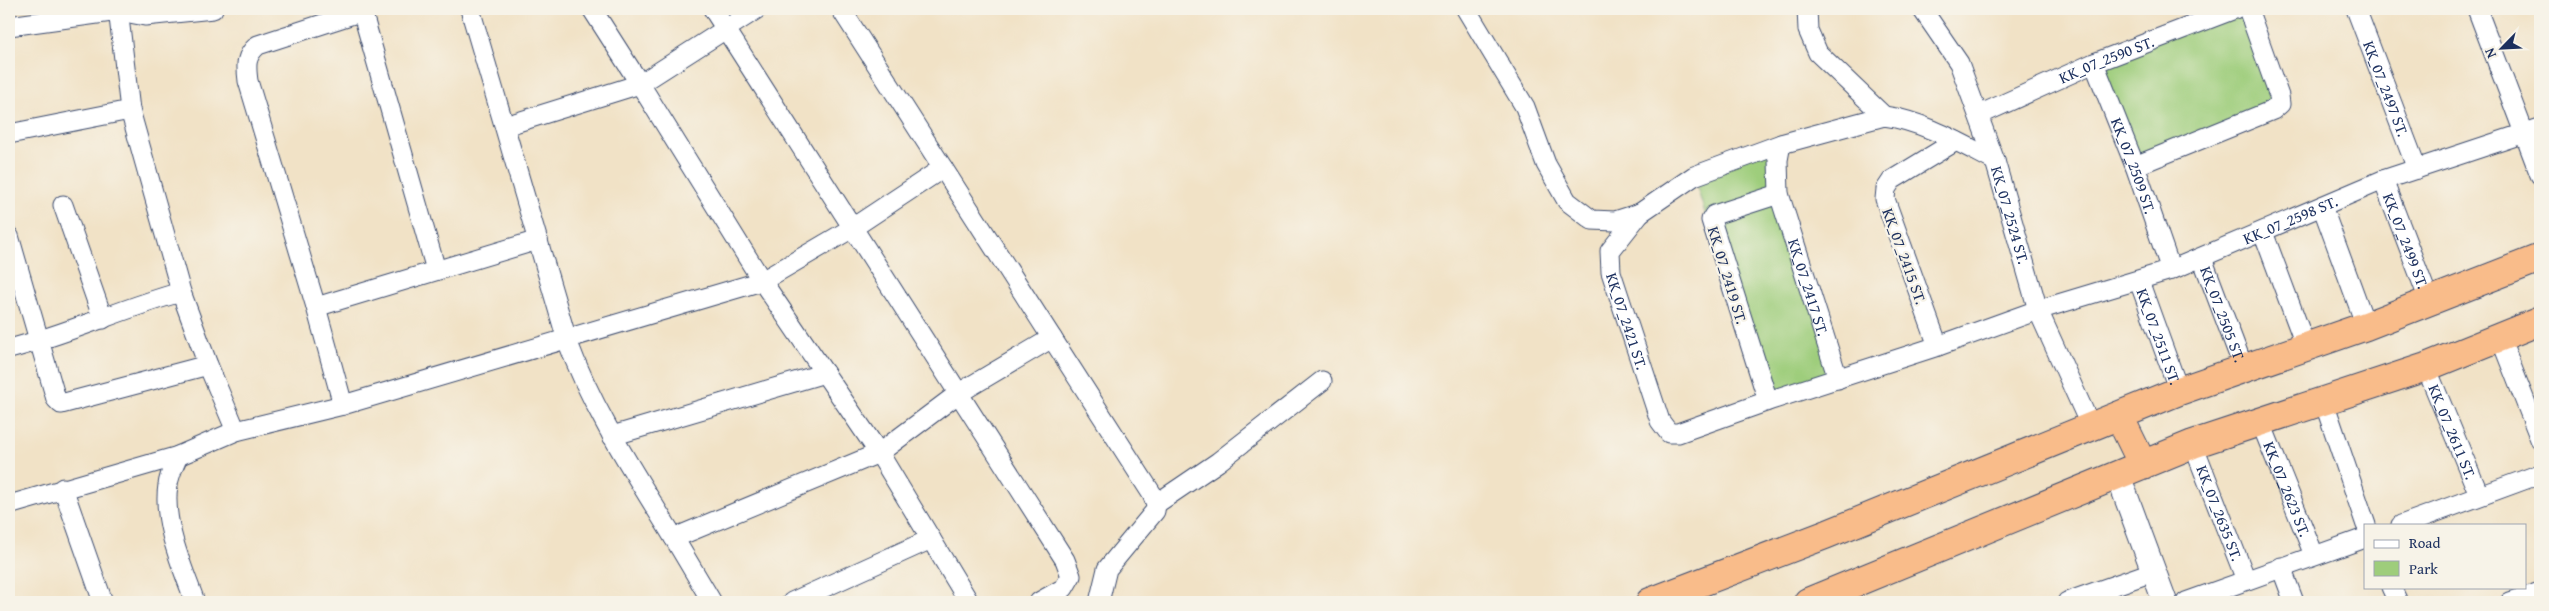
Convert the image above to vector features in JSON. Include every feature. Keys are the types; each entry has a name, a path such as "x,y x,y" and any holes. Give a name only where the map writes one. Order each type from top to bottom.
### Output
{"highway":[{"path":"1650,602 2179,391 2366,326 2428,300 2540,258"},
{"path":"1808,602 2193,444 2426,367 2540,321"},
{"path":"2119,416 2143,465"}],"street":[{"path":"9,26 119,10 145,16 213,9"},
{"path":"470,9 567,340 582,381 612,436 712,602"},
{"path":"592,9 762,281 879,452 969,602"},
{"path":"713,9 1065,560 1072,576 1064,588 1039,602"},
{"path":"505,126 640,84 757,9"},
{"path":"841,9 1152,494 1156,504 1155,511 1107,569 1099,602"},
{"path":"1466,9 1525,107 1546,164 1567,201 1592,220 1615,221 1640,213 1694,176 1781,144 1884,116 1901,118 1956,141 1994,162"},
{"path":"1807,9 1808,30 1818,53 1884,116"},
{"name":"KK_07_2524 ST.","path":"1922,9 1959,63 1979,115 2038,310 2091,427"},
{"name":"KK_07_2590 ST.","path":"1979,115 2094,63 2215,12 2235,9"},
{"path":"2135,166 2273,110 2280,104 2279,96 2248,9"},
{"name":"KK_07_2497 ST.","path":"2356,9 2417,169"},
{"path":"2477,9 2533,130 2540,176"},
{"path":"119,10 130,110 181,292 208,365 236,431"},
{"path":"343,405 316,307 248,81 245,63 250,52 258,45 365,10 436,270"},
{"name":"KK_07_2509 ST.","path":"2094,63 2135,166 2171,270"},
{"path":"9,134 130,110"},
{"name":"KK_07_2598 ST.","path":"1669,433 1678,433 1768,400 1938,346 2038,310 2171,270 2383,180 2533,130"},
{"name":"KK_07_2415 ST.","path":"1938,346 1885,199 1886,189 1892,180 1956,141"},
{"name":"KK_07_2417 ST.","path":"1781,144 1778,168 1779,194 1838,379"},
{"path":"9,505 178,456 236,431 343,405 762,281 854,227 943,168"},
{"name":"KK_07_2499 ST.","path":"2383,180 2428,300"},
{"name":"KK_07_2419 ST.","path":"1768,400 1711,220 1714,215 1779,194"},
{"path":"63,204 103,319"},
{"path":"2322,206 2366,326"},
{"name":"KK_07_2421 ST.","path":"1640,213 1610,251 1611,272 1660,421 1669,433"},
{"path":"2263,232 2306,347"},
{"path":"9,236 41,340 56,399 61,404 208,365"},
{"path":"316,307 538,240"},
{"name":"KK_07_2505 ST.","path":"2202,258 2244,369"},
{"name":"KK_07_2511 ST.","path":"2138,281 2179,391"},
{"path":"9,349 41,340 181,292"},
{"path":"2500,337 2540,439"},
{"path":"674,538 879,452 959,393 1052,338"},
{"name":"KK_07_2611 ST.","path":"2426,367 2479,496"},
{"path":"612,436 825,373"},
{"path":"1156,504 1218,462 1322,381"},
{"path":"2324,402 2366,524"},
{"name":"KK_07_2623 ST.","path":"2261,422 2314,555"},
{"name":"KK_07_2635 ST.","path":"2193,444 2246,580"},
{"path":"178,456 168,483 169,509 175,543 195,602"},
{"path":"2404,524 2540,474"},
{"path":"2118,475 2165,602"},
{"path":"63,488 103,602"},
{"path":"2186,602 2364,538"},
{"path":"792,602 931,539"},
{"path":"2281,567 2294,602"},
{"path":"2067,602 2155,571"},
{"path":"2391,588 2398,602"},
{"path":"2510,602 2540,592"}],"green space":[{"path":"2248,9 2273,110 2135,166 2094,63"},
{"path":"1766,148 1837,380 1765,402 1692,172"}]}
